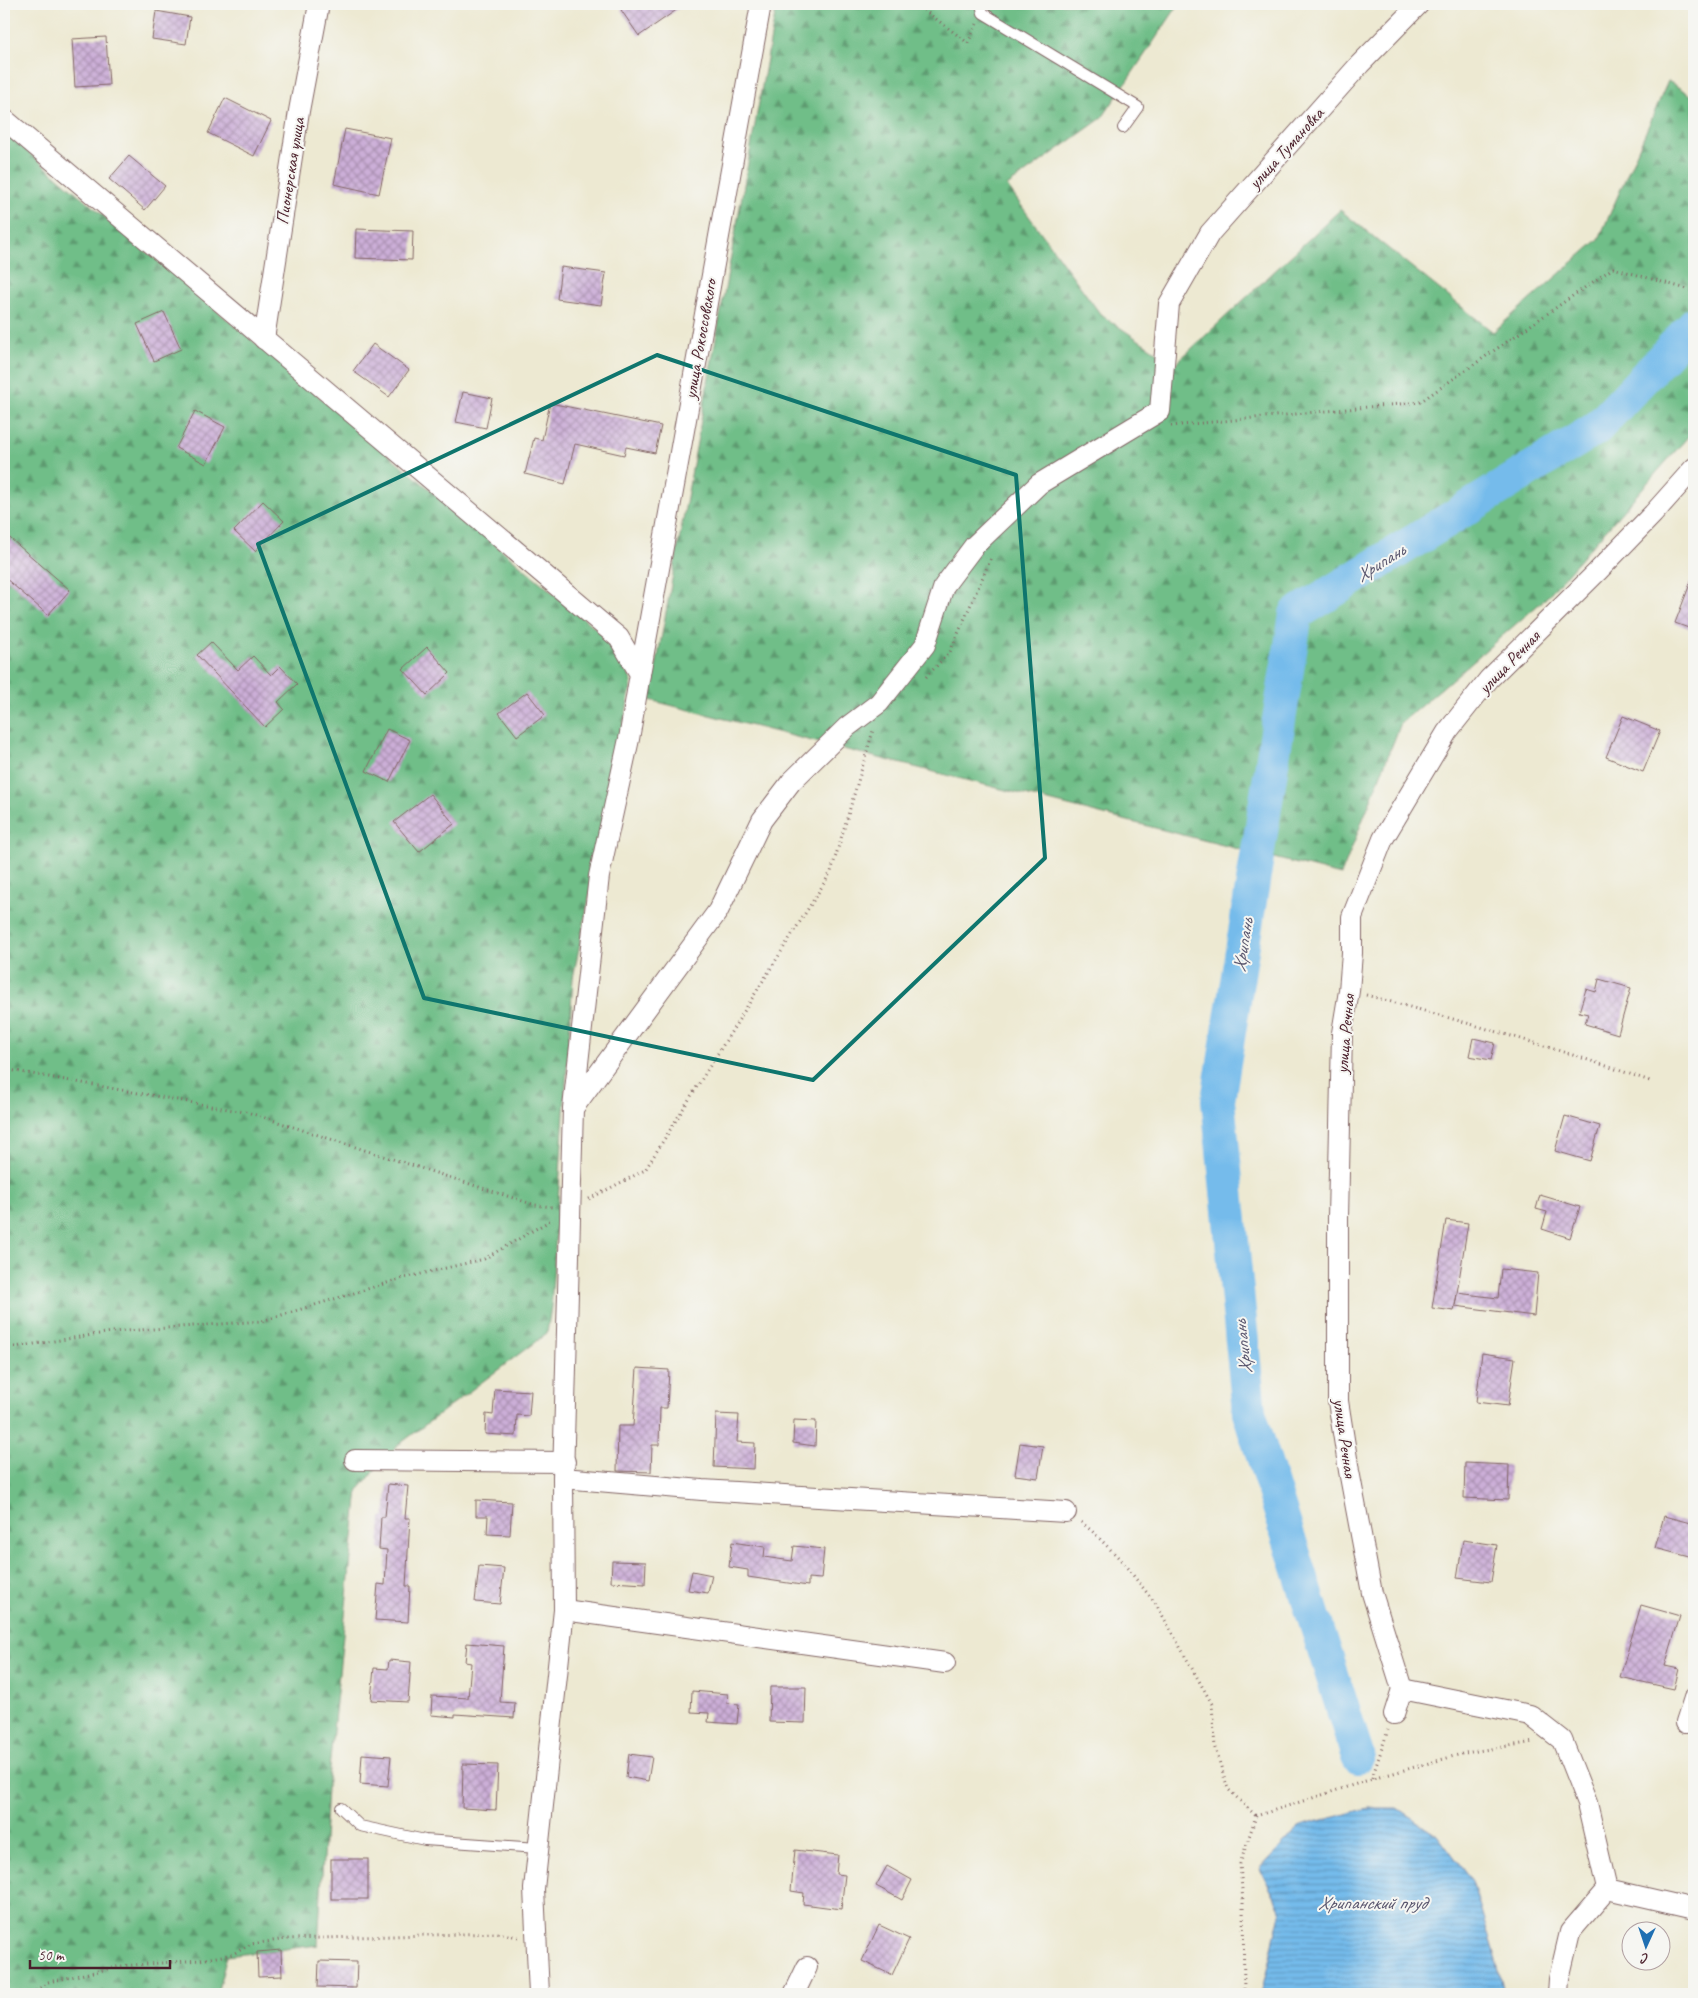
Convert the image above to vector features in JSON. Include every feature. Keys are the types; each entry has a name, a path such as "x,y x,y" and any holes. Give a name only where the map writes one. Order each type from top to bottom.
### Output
{"street":[{"name":"Пионерская улица","path":"264,339 299,111 319,4"},
{"name":"улица Рокоссовского","path":"539,1994 534,1889 564,1610 564,1470 573,1108 599,876 629,739 761,4"},
{"name":"улица Тумановка","path":"573,1108 718,911 762,820 791,782 847,727 879,703 925,645 944,586 974,546 1039,484 1160,411 1169,304 1210,233 1360,64 1419,4"},
{"path":"4,119 619,638 640,674"},
{"name":"улица Речная","path":"1402,1689 1372,1593 1349,1472 1338,1401 1338,1218 1342,1033 1349,991 1352,918 1383,839 1447,732 1489,679 1597,572 1694,468"},
{"path":"355,1460 564,1470 702,1490 1066,1512"},
{"path":"564,1610 945,1663"},
{"path":"1394,1714 1402,1689 1530,1714 1562,1740 1587,1803 1607,1889"},
{"path":"1686,1723 1694,1698"},
{"path":"1607,1889 1694,1909"},
{"path":"1558,1994 1559,1979 1570,1932 1607,1889"},
{"path":"794,1994 808,1967"}],"lane":[{"path":"982,8 1138,107 1123,128"},
{"path":"341,1808 360,1826 416,1838 538,1848"}],"path":[{"path":"916,4 968,43 982,8"},
{"path":"1168,426 1420,402 1613,268 1694,291"},
{"path":"924,679 950,652 995,549"},
{"path":"4,1347 15,1348 112,1332 262,1321 400,1279 484,1259 570,1209 646,1170 831,872 873,732 879,725"},
{"path":"1349,991 1470,1023 1598,1063 1650,1082"},
{"path":"4,1069 250,1113 534,1205"},
{"path":"1066,1512 1092,1530 1156,1604 1212,1704 1216,1748 1228,1789 1256,1816"},
{"path":"1372,1779 1394,1714"},
{"path":"1256,1816 1372,1779 1465,1753 1531,1742 1562,1740"},
{"path":"1244,1994 1244,1902 1240,1864 1256,1816"},
{"path":"32,1994 48,1982 121,1966 200,1960 233,1954 251,1944 287,1939 497,1933 536,1940"}],"highlighted area":[{"path":"657,355 1016,475 1045,858 813,1080 424,998 258,544"}],"green space":[{"path":"777,4 1179,4 1102,118 1007,186 1101,315 1175,364 1340,210 1493,332 1599,239 1668,81 1694,97 1694,430 1545,599 1401,723 1341,875 650,700"},
{"path":"4,132 614,644 632,682 573,978 551,1307 547,1333 397,1446 358,1490 327,1789 318,1945 227,1956 217,1994 4,1994"}],"water":[{"name":"Хрипанский пруд","path":"1369,1808 1397,1808 1438,1835 1472,1881 1498,1966 1504,1994 1261,1994 1281,1910 1260,1869 1300,1826"}],"building":[{"path":"630,4 685,4 639,36 621,10"},
{"path":"156,11 190,17 186,44 152,39"},
{"path":"106,37 109,85 75,87 72,39"},
{"path":"225,98 271,121 254,156 208,133"},
{"path":"345,129 391,138 379,194 334,184"},
{"path":"129,156 165,186 145,210 109,179"},
{"path":"356,229 413,231 412,260 355,258"},
{"path":"561,267 606,273 601,305 557,299"},
{"path":"164,312 181,349 154,361 137,324"},
{"path":"373,344 409,370 389,397 353,371"},
{"path":"463,392 492,398 486,428 456,422"},
{"path":"550,403 661,426 655,453 626,447 624,455 575,444 565,484 525,474 534,438 542,440"},
{"path":"195,411 225,427 206,464 176,448"},
{"path":"263,501 284,521 255,551 234,531"},
{"path":"4,533 70,590 48,615 4,577"},
{"path":"1694,576 1694,630 1675,623"},
{"path":"211,642 238,670 253,656 271,675 280,666 297,684 278,702 284,709 265,727 197,655"},
{"path":"427,647 450,673 427,695 403,669"},
{"path":"527,692 545,715 517,736 499,713"},
{"path":"1623,716 1660,731 1643,772 1606,757"},
{"path":"387,729 410,740 389,782 366,771"},
{"path":"430,794 454,824 419,852 394,822"},
{"path":"1599,979 1631,988 1618,1034 1585,1024 1588,1014 1579,1012 1586,989 1596,992"},
{"path":"1473,1038 1495,1043 1491,1060 1469,1056"},
{"path":"1565,1116 1600,1126 1590,1161 1555,1151"},
{"path":"1540,1195 1580,1207 1570,1238 1542,1229 1547,1212 1536,1209"},
{"path":"1446,1220 1468,1223 1457,1293 1498,1298 1501,1269 1538,1273 1534,1316 1455,1306 1457,1294 1454,1311 1432,1308"},
{"path":"1482,1353 1515,1358 1508,1406 1476,1402"},
{"path":"637,1368 669,1370 667,1408 660,1408 659,1445 652,1445 651,1472 617,1471 618,1426 633,1426"},
{"path":"495,1389 531,1391 529,1416 517,1415 516,1436 485,1434 486,1414 493,1415"},
{"path":"716,1414 739,1415 737,1442 755,1443 754,1469 714,1467"},
{"path":"794,1420 816,1421 815,1446 793,1443"},
{"path":"1020,1443 1043,1446 1038,1478 1015,1475"},
{"path":"1465,1463 1509,1465 1508,1500 1464,1498"},
{"path":"388,1484 408,1486 405,1518 410,1518 406,1586 410,1586 408,1622 375,1620 378,1584 385,1585 387,1550 379,1549 381,1517 385,1517"},
{"path":"476,1500 512,1502 510,1535 487,1534 488,1516 476,1516"},
{"path":"1664,1516 1694,1524 1694,1558 1655,1548"},
{"path":"1463,1540 1497,1545 1491,1582 1457,1578"},
{"path":"732,1542 765,1547 764,1557 792,1561 794,1546 824,1549 821,1579 808,1578 808,1586 748,1577 748,1570 729,1567"},
{"path":"612,1561 646,1562 645,1584 611,1582"},
{"path":"479,1566 504,1568 500,1604 475,1602"},
{"path":"692,1571 712,1575 708,1593 688,1590"},
{"path":"1641,1605 1680,1616 1665,1666 1679,1669 1674,1689 1620,1677"},
{"path":"467,1643 504,1646 500,1702 515,1703 514,1718 455,1714 455,1717 431,1715 432,1696 468,1698 471,1663 465,1662"},
{"path":"389,1660 411,1662 408,1702 371,1700 374,1668 388,1669"},
{"path":"770,1687 806,1687 805,1723 769,1722"},
{"path":"692,1691 728,1694 727,1703 739,1704 737,1724 708,1722 709,1713 691,1712"},
{"path":"362,1754 391,1756 388,1786 360,1784"},
{"path":"629,1754 652,1757 648,1781 626,1777"},
{"path":"463,1764 498,1765 496,1810 462,1808"},
{"path":"795,1850 838,1855 836,1874 845,1875 841,1909 803,1904 804,1893 791,1891"},
{"path":"331,1859 368,1859 368,1899 331,1899"},
{"path":"887,1866 912,1880 902,1900 876,1886"},
{"path":"879,1925 909,1939 892,1975 862,1961"},
{"path":"281,1950 282,1976 258,1977 257,1952"},
{"path":"319,1961 357,1962 356,1988 318,1987"}],"waterway":[{"name":"Хрипань","path":"1358,1757 1249,1412 1218,1100 1296,614 1597,428 1694,324"}]}
